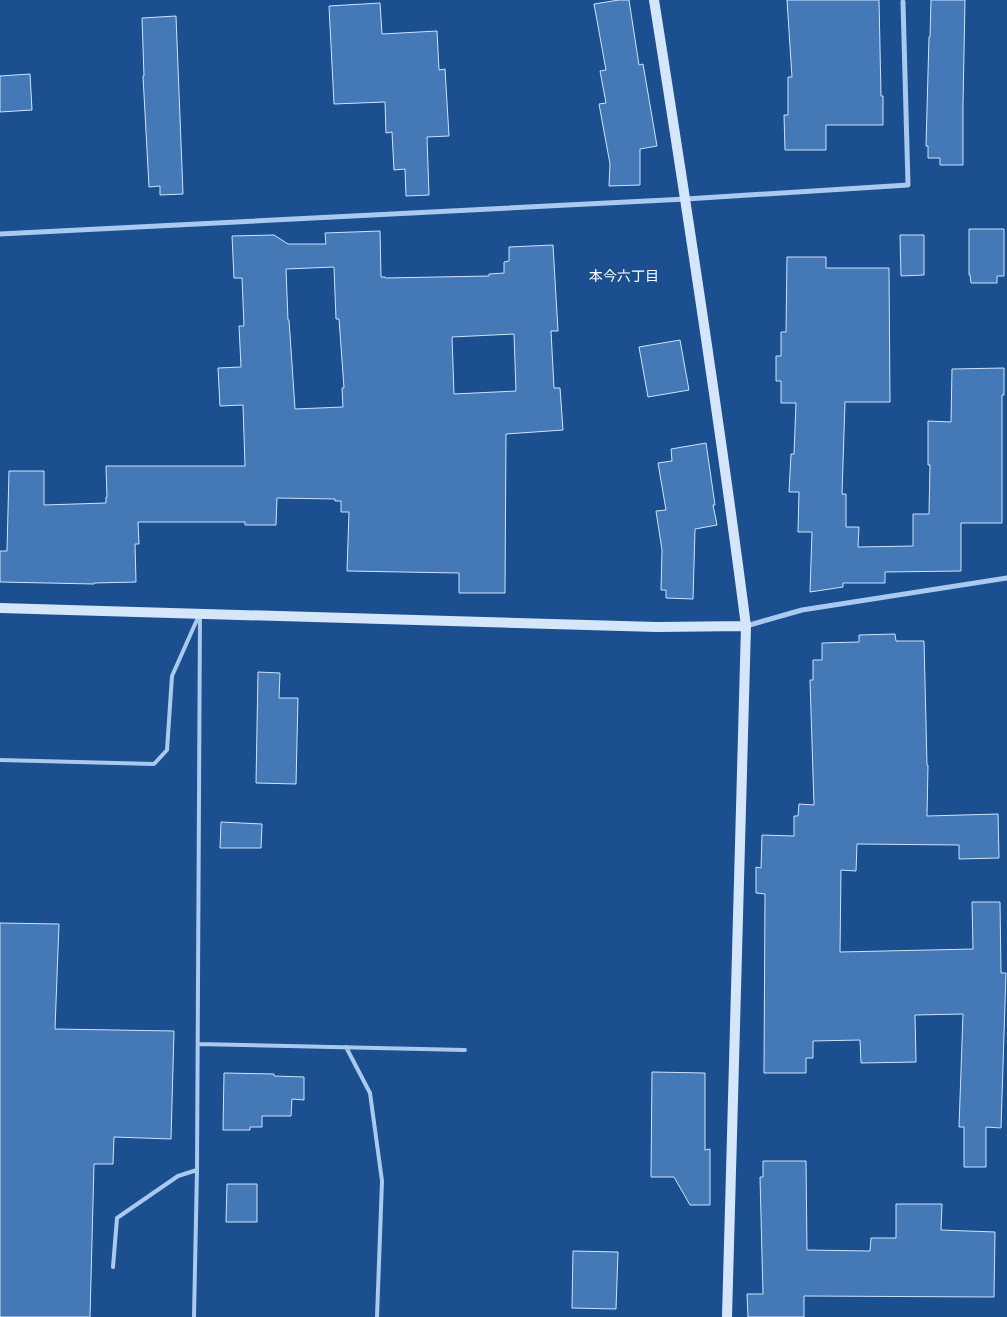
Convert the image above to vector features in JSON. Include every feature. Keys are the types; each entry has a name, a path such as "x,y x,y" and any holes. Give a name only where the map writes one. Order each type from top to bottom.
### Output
{"street":[{"path":"654,0 686,199 746,626 727,1317"},
{"path":"0,234 908,186 903,2"},
{"path":"0,608 657,628 746,626 802,610 1007,578"}],"lane":[{"path":"0,760 154,764 167,750 172,676 200,613"},
{"path":"194,1317 197,1170 200,613"},
{"path":"198,1044 465,1050"},
{"path":"346,1047 370,1093 382,1181 377,1317"},
{"path":"113,1267 117,1218 178,1176 197,1170"}],"building":[{"path":"629,0 639,65 643,64 657,146 640,149 640,185 609,186 610,164 599,104 606,103 600,71 606,70 594,4"},
{"path":"787,0 879,0 883,125 826,125 826,150 785,150 784,115 788,115 788,77 792,77"},
{"path":"931,0 965,0 963,165 940,165 940,158 928,158 928,146 926,146"},
{"path":"380,3 382,34 437,31 439,70 445,69 449,136 427,137 429,195 406,196 405,169 394,170 392,132 386,133 385,102 334,104 329,6"},
{"path":"176,16 183,194 160,195 160,186 149,187 142,18"},
{"path":"30,74 32,110 0,112 0,76"},
{"path":"969,229 1004,229 1004,276 997,276 997,283 971,283 969,275"},
{"path":"380,231 381,277 385,278 489,276 489,274 504,273 504,262 509,261 509,247 553,245 558,331 551,331 554,388 560,388 563,430 506,434 505,593 459,593 459,573 347,571 349,512 341,512 341,501 335,501 335,499 277,498 276,525 245,525 245,522 138,522 139,544 135,544 136,582 94,584 0,582 0,551 7,551 9,471 44,471 44,505 106,503 106,466 245,466 243,405 220,406 218,368 241,367 239,326 244,326 242,278 234,278 232,236 274,235 288,244 326,244 325,233","holes":["334,267 336,319 339,319 344,388 342,388 343,407 295,409 286,269","514,334 516,391 454,394 452,337"]},
{"path":"900,235 924,235 924,275 901,276"},
{"path":"787,257 826,257 826,268 889,268 890,402 845,402 842,494 846,494 846,527 859,527 858,547 913,546 913,514 929,514 930,465 928,465 928,421 951,422 952,369 1004,368 1004,395 1002,395 1002,523 961,523 961,571 885,572 885,583 843,583 843,587 810,592 812,532 798,532 799,492 789,492 791,454 794,454 796,403 781,403 781,381 776,381 776,356 781,356 781,332 786,332"},
{"path":"680,340 689,390 648,397 639,347"},
{"path":"706,443 717,525 695,529 693,599 666,598 666,590 661,590 662,550 656,511 666,510 658,463 672,461 671,449"},
{"path":"895,634 896,641 924,641 928,765 927,816 998,814 999,858 959,859 959,845 857,844 856,871 841,870 840,952 973,949 972,902 1000,902 1001,973 1006,973 1001,1128 986,1127 986,1167 964,1167 964,1127 959,1127 963,1014 915,1015 916,1062 861,1063 860,1040 813,1041 813,1058 806,1058 806,1073 764,1073 765,894 756,893 756,867 761,868 762,835 794,836 794,816 798,816 799,804 814,805 810,680 813,680 813,660 822,660 822,643 859,642 859,635"},
{"path":"258,672 280,673 279,698 298,698 296,784 256,783"},
{"path":"221,822 262,824 261,848 220,848"},
{"path":"0,923 59,924 55,1029 174,1031 171,1139 114,1137 113,1164 94,1164 90,1317 0,1317"},
{"path":"652,1072 705,1073 705,1150 710,1149 710,1205 690,1205 674,1177 651,1177"},
{"path":"224,1073 304,1077 304,1100 292,1099 291,1116 262,1116 262,1127 250,1127 250,1130 223,1130"},
{"path":"763,1161 806,1161 807,1250 870,1251 871,1238 896,1238 896,1204 942,1204 941,1230 995,1232 994,1297 804,1296 804,1317 748,1317 747,1294 763,1294 760,1177 763,1177"},
{"path":"227,1184 257,1184 257,1222 226,1222"},
{"path":"573,1251 618,1252 616,1309 572,1308"}],"district":[{"name":"本今六丁目","path":"624,276"}]}
